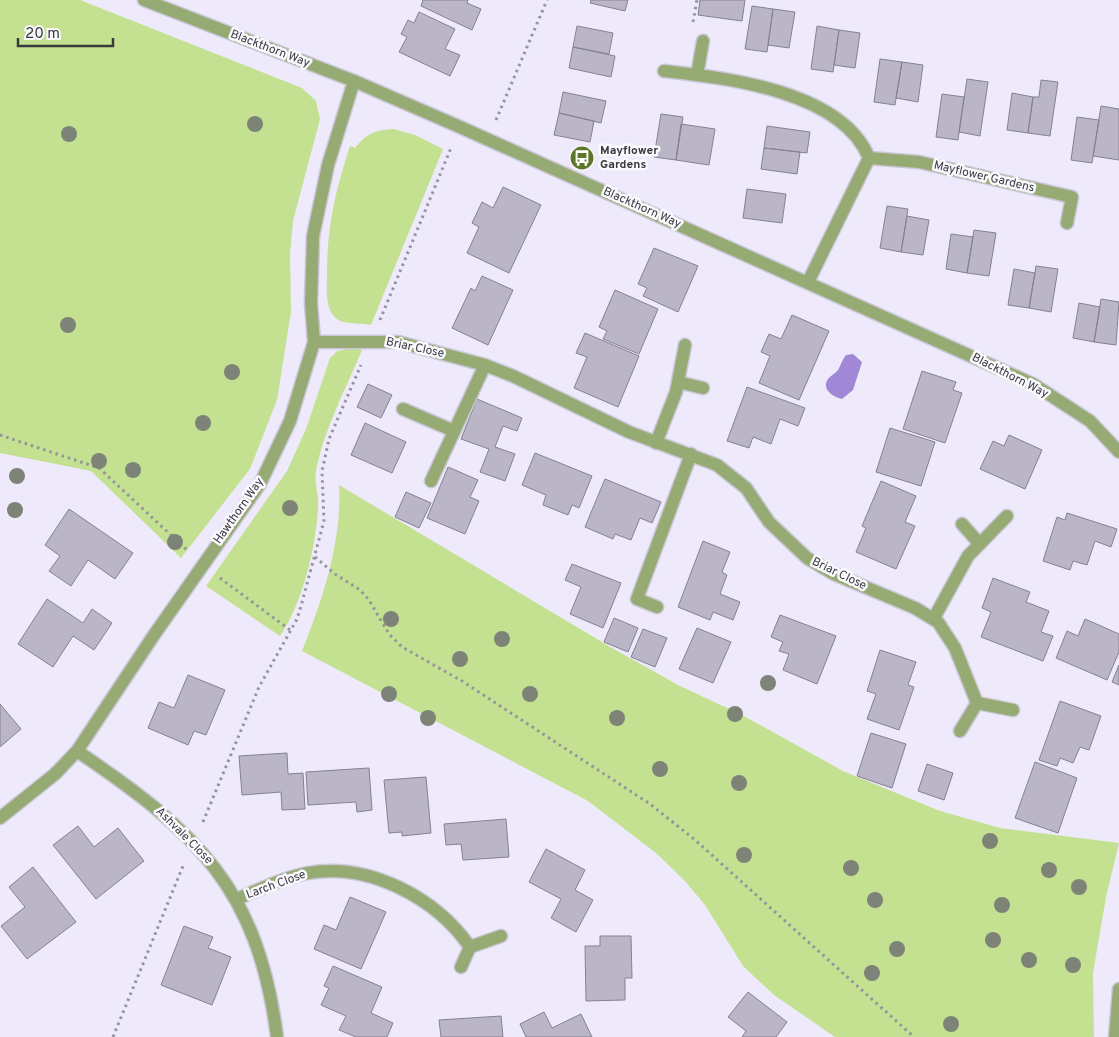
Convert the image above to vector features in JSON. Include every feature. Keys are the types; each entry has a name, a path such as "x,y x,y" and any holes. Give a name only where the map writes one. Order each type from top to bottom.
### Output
{"street":[{"name":"Blackthorn Way","path":"145,0 354,81 488,139 1033,384 1090,421 1119,452"},
{"path":"697,75 703,41"},
{"path":"664,71 697,75 777,92 814,105 837,118 864,145 869,158 808,282"},
{"name":"Hawthorn Way","path":"0,818 55,774 77,751 202,564 260,484 290,421 314,342 311,303 312,236 328,165 354,81"},
{"name":"Mayflower Gardens","path":"869,158 919,162 1072,197 1067,223"},
{"name":"Briar Close","path":"314,342 371,340 407,344 485,365 656,442 717,465 741,483 755,499 769,522 806,558 834,574 934,618 943,628 955,648 977,703"},
{"path":"656,442 678,382 685,345"},
{"path":"431,481 485,365"},
{"path":"678,382 704,388"},
{"path":"403,409 454,431"},
{"path":"657,606 637,600 691,454"},
{"path":"934,618 968,556 978,542 1007,516"},
{"path":"962,524 978,542"},
{"path":"960,731 977,703 1013,710"},
{"name":"Ashvale Close","path":"77,751 122,781 175,825 208,857 237,899 263,963 273,1004 277,1037"},
{"name":"Larch Close","path":"237,899 278,882 310,873 341,871 357,874 388,883 414,896 453,926 470,947"},
{"path":"462,967 470,947 502,936"},
{"path":"1116,1036 1119,990"}],"path":[{"path":"488,139 547,0"},
{"path":"0,435 99,468 202,564 290,630 301,606 324,521 322,471 329,439 460,127"},
{"path":"315,557 335,574 360,590 369,600 389,634 402,647 462,681 650,804 694,839 914,1037"}],"green space":[{"path":"0,0 80,0 302,88 316,101 320,119 293,221 290,254 291,312 277,400 250,469 181,558 91,471 0,453"},
{"path":"394,129 415,135 443,149 371,325 343,322 331,312 327,294 328,241 340,179 350,146 355,148 372,133"},
{"path":"353,348 362,350 324,440 316,471 317,521 307,574 295,608 280,636 206,586 287,471 306,429 330,358 337,351"},
{"path":"339,485 612,648 680,686 742,715 843,771 940,811 1000,828 1119,843 1106,897 1093,973 1094,1037 835,1037 774,995 743,966 705,905 685,881 656,853 588,801 302,651 324,590 334,549 339,506"}],"shaded area":[{"path":"853,354 862,362 853,390 842,399 829,392 826,383 838,370 846,355"}],"building":[{"path":"423,0 468,0 467,3 481,9 472,30 421,6"},
{"path":"591,0 628,0 625,11 590,3"},
{"path":"700,0 745,0 742,21 698,15"},
{"path":"752,6 773,9 767,52 745,49"},
{"path":"773,9 795,12 789,48 768,45"},
{"path":"419,12 455,29 445,49 460,55 450,76 399,52 407,37 401,34 408,20 414,23"},
{"path":"577,26 613,33 609,54 573,47"},
{"path":"817,26 839,30 833,72 811,69"},
{"path":"839,30 860,33 855,68 834,65"},
{"path":"573,47 615,56 611,77 569,68"},
{"path":"880,59 902,62 895,105 874,102"},
{"path":"902,62 923,65 918,102 896,98"},
{"path":"967,79 988,82 980,136 959,132"},
{"path":"1041,80 1058,82 1050,136 1028,133 1033,97 1039,97"},
{"path":"563,92 606,101 601,123 559,113"},
{"path":"1012,93 1033,97 1028,133 1007,130"},
{"path":"942,94 964,97 958,140 936,137"},
{"path":"1101,106 1119,109 1119,160 1093,156"},
{"path":"559,113 594,121 590,142 554,135"},
{"path":"661,114 683,117 676,160 654,157"},
{"path":"1077,117 1099,120 1092,163 1071,160"},
{"path":"681,124 715,129 709,165 676,160"},
{"path":"767,126 810,132 807,153 764,148"},
{"path":"764,148 800,152 797,174 761,169"},
{"path":"503,187 541,205 509,273 467,253 479,227 472,223 482,202 493,208"},
{"path":"747,189 786,194 782,223 743,218"},
{"path":"887,206 908,209 901,252 880,248"},
{"path":"907,216 929,220 923,255 901,252"},
{"path":"974,230 996,233 989,276 967,273"},
{"path":"951,234 973,237 967,273 946,269"},
{"path":"654,248 698,266 678,312 643,296 647,288 638,284"},
{"path":"1036,266 1058,269 1051,312 1029,308"},
{"path":"1014,269 1035,273 1029,308 1008,305"},
{"path":"482,276 513,290 488,345 452,328 471,288 475,291"},
{"path":"615,290 658,309 639,354 603,339 607,331 599,327"},
{"path":"1101,299 1119,302 1116,345 1094,342"},
{"path":"1079,303 1100,307 1094,342 1073,338"},
{"path":"792,315 829,331 799,400 759,383 770,356 761,352 769,334 781,339"},
{"path":"585,333 639,356 618,407 574,388 587,357 576,353"},
{"path":"922,371 956,382 953,390 962,393 945,443 903,429"},
{"path":"368,384 392,395 381,418 357,407"},
{"path":"747,387 805,408 798,426 780,419 771,444 753,437 749,448 727,441"},
{"path":"477,399 522,418 517,431 503,426 495,447 515,454 505,481 480,472 489,449 461,439"},
{"path":"365,423 406,442 392,473 351,455"},
{"path":"890,428 935,442 921,486 876,472"},
{"path":"1009,435 1042,450 1025,489 980,469 993,441 1004,446"},
{"path":"535,453 592,476 579,508 572,505 568,515 543,505 546,495 522,485"},
{"path":"448,467 478,480 470,497 479,501 465,534 427,518"},
{"path":"605,479 661,502 652,523 640,518 631,540 615,534 613,539 585,527"},
{"path":"881,481 916,496 905,522 915,526 896,569 856,552 866,528 862,526"},
{"path":"406,492 431,503 419,528 395,517"},
{"path":"69,509 133,553 115,579 88,560 71,586 49,571 60,556 45,545"},
{"path":"1067,513 1117,529 1111,547 1095,541 1087,565 1073,561 1070,570 1043,561 1057,517 1065,520"},
{"path":"703,541 730,552 722,572 727,575 720,594 740,602 733,620 713,612 710,620 678,607"},
{"path":"572,564 621,583 603,628 570,614 581,587 565,580"},
{"path":"993,578 1030,592 1026,602 1049,611 1041,632 1053,636 1043,661 981,637 991,612 982,608"},
{"path":"47,599 83,623 92,609 112,623 94,650 73,636 53,667 18,644"},
{"path":"780,615 836,636 817,684 783,670 789,654 779,651 783,642 771,637"},
{"path":"614,618 638,628 628,652 604,642"},
{"path":"1085,619 1119,634 1119,652 1107,680 1056,658 1067,631 1078,636"},
{"path":"697,628 731,642 713,683 679,669"},
{"path":"643,629 667,638 655,667 631,657"},
{"path":"880,650 916,662 908,685 914,687 899,730 867,719 876,694 867,691"},
{"path":"1119,665 1119,685 1112,682"},
{"path":"188,675 225,690 206,735 194,731 188,745 148,728 159,702 174,708"},
{"path":"1060,701 1101,716 1089,750 1080,747 1073,763 1060,758 1057,766 1039,760"},
{"path":"0,704 21,729 0,747"},
{"path":"871,733 906,744 892,788 857,776"},
{"path":"287,753 288,774 303,773 305,809 282,810 281,792 242,795 239,756"},
{"path":"1035,762 1077,778 1058,833 1015,818"},
{"path":"927,764 953,773 944,800 918,791"},
{"path":"369,768 372,810 357,812 356,802 308,805 306,772"},
{"path":"426,777 431,833 402,836 402,832 389,833 384,780"},
{"path":"506,819 509,857 463,860 461,844 446,845 444,824"},
{"path":"78,826 94,847 118,828 144,861 96,899 53,845"},
{"path":"546,849 585,870 575,890 593,900 576,932 551,918 561,899 529,882"},
{"path":"33,867 76,922 27,959 1,926 25,907 9,887"},
{"path":"350,897 386,912 361,969 314,949 324,925 336,930"},
{"path":"184,926 213,937 208,948 231,957 212,1005 161,985"},
{"path":"600,936 631,936 632,978 625,978 625,1000 586,1001 585,946 600,946"},
{"path":"333,966 382,987 371,1013 393,1023 387,1037 356,1037 339,1030 346,1016 321,1005 329,988 324,986"},
{"path":"748,992 787,1022 776,1037 742,1037 746,1031 728,1017"},
{"path":"544,1012 552,1028 581,1014 592,1037 526,1037 520,1024"},
{"path":"501,1016 503,1037 441,1037 439,1020"}],"place":[{"name":"Mayflower Gardens","path":"582,158"}]}
